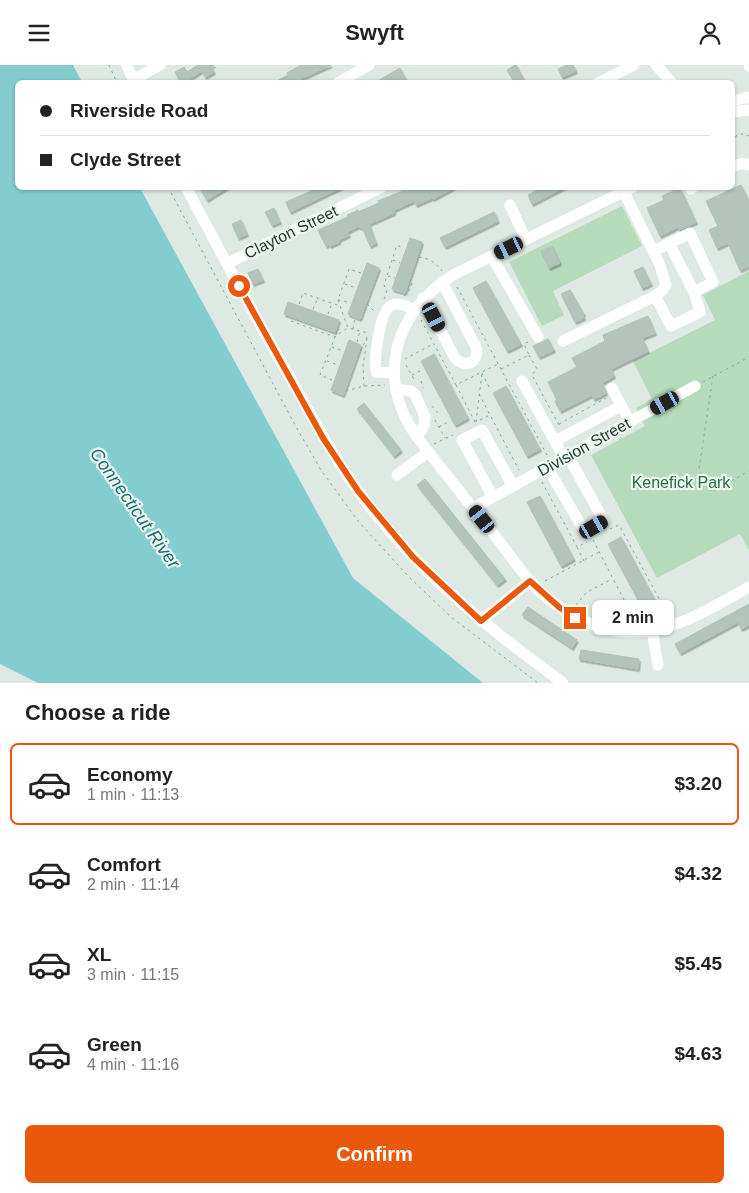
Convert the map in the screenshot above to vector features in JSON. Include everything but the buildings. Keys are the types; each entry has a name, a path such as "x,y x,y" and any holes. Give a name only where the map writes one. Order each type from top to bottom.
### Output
{"street":[{"path":"127,65 134,80"},
{"path":"136,80 160,65"},
{"path":"343,80 369,65"},
{"path":"604,80 634,65"},
{"path":"656,65 669,80"},
{"path":"735,100 749,97"},
{"path":"735,112 749,110"},
{"path":"735,166 745,163 749,165"},
{"path":"188,190 323,438 344,473 372,510 413,557 481,621 563,683"},
{"name":"Clayton Street","path":"228,263 376,190"},
{"path":"563,341 655,296 664,289 666,281 629,190 492,257 445,276 423,298 399,340 391,387 417,437 473,508 559,607 586,623 620,631 652,630 669,626 688,618 749,587"},
{"path":"510,205 526,240"},
{"path":"654,251 690,233 713,282 694,292"},
{"path":"655,296 671,326 700,312 694,292 669,243"},
{"path":"492,257 538,337"},
{"path":"423,298 455,358 459,362 464,363 474,360 478,352 445,276"},
{"path":"394,373 376,372 374,362 378,332 389,307 398,304 416,312"},
{"path":"522,381 560,438 566,457 604,521 585,532 550,466"},
{"path":"391,387 411,391 415,394 425,417 424,425 417,437"},
{"name":"Division Street","path":"473,508 695,387"},
{"path":"614,391 630,422"},
{"path":"560,438 621,406"},
{"path":"493,497 462,440 482,430 513,486"},
{"path":"397,475 427,450"},
{"path":"481,621 536,582"},
{"path":"652,630 658,665"}],"path":[{"path":"109,65 116,80"},
{"path":"735,138 742,134 749,137"},
{"path":"419,257 429,259 437,264 445,276 499,364 550,466"},
{"path":"392,260 400,263"},
{"path":"348,328 338,300 349,269 361,273"},
{"path":"387,276 395,278"},
{"path":"400,300 410,291 413,281"},
{"path":"344,283 356,288"},
{"path":"299,304 303,293 340,305"},
{"path":"313,309 318,298"},
{"path":"338,300 351,303"},
{"path":"328,315 332,303"},
{"path":"367,304 376,312"},
{"path":"416,312 475,423"},
{"path":"353,329 355,318"},
{"path":"291,321 335,337"},
{"path":"332,380 320,375 335,337 348,328 368,334 358,357"},
{"path":"337,329 343,331"},
{"path":"357,342 360,331"},
{"path":"538,337 524,344 537,369 532,375 559,424 560,438"},
{"path":"402,358 405,359 433,344"},
{"path":"331,347 343,351"},
{"path":"501,369 529,355"},
{"path":"695,387 749,357"},
{"path":"326,361 338,365"},
{"path":"456,385 499,364"},
{"path":"412,375 420,371"},
{"path":"482,373 490,389"},
{"path":"475,423 482,373"},
{"path":"714,376 699,469 712,492 749,471"},
{"path":"416,384 423,380"},
{"path":"346,391 364,386 391,387"},
{"path":"559,424 614,391"},
{"path":"479,394 524,480"},
{"path":"433,416 441,411"},
{"path":"475,423 490,415"},
{"path":"439,427 448,423"},
{"path":"427,450 453,435"},
{"path":"541,479 584,561"},
{"path":"606,532 619,525 670,618"},
{"path":"577,547 592,539 637,624"},
{"path":"536,582 584,561 599,552"},
{"path":"573,608 586,592 613,579"}],"green space":[{"path":"622,206 642,246 553,291 564,315 542,326 509,262"},
{"name":"Kenefick Park","path":"749,271 749,550 740,534 657,578 591,455 645,426 636,408 652,399 633,361 715,320 703,295"}],"water":[{"name":"Connecticut River","path":"0,65 73,65 81,80 15,80 15,190 141,190 353,578 483,683 38,683 0,664"}],"route":[{"path":"239,286 344,473 392,534 435,579 481,621 530,581 559,607 575,618"}]}
